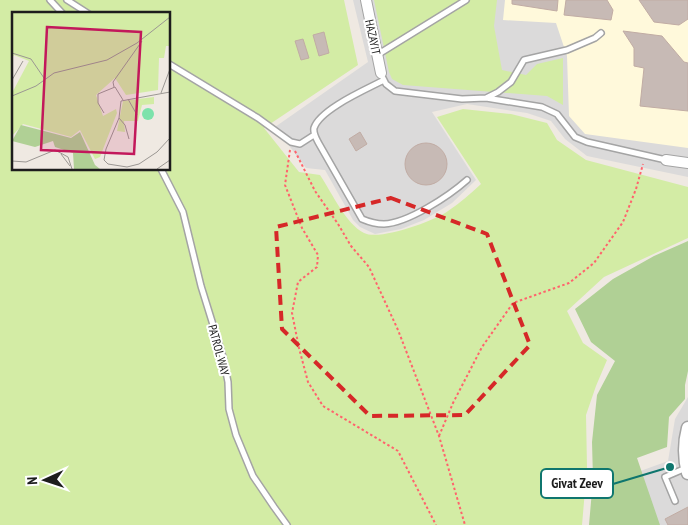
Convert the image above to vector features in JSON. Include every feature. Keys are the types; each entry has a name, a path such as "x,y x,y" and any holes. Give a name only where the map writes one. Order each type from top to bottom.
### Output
{"street":[{"name":"HAZAYIT","path":"366,0 383,77"},
{"path":"666,160 688,163"},
{"path":"687,470 685,444 688,428"}],"lane":[{"path":"50,0 61,12"},
{"path":"67,0 86,12"},
{"path":"377,55 466,0"},
{"path":"486,98 511,82 524,60 567,50 595,38 601,33"},
{"path":"170,65 234,103 291,142 300,144 314,134"},
{"path":"467,180 452,193 410,217 385,224 369,222 362,219 354,209 314,134 314,128 321,117 383,77 386,84 395,92 462,99 486,98 542,107 557,114 575,137 587,142 666,160"},
{"name":"PATROL WAY","path":"162,170 183,212 200,286 223,357 228,382 229,409 236,435 253,476 287,525"},
{"path":"675,501 665,477 687,470"}],"path":[{"path":"291,142 315,191 351,246 369,267 398,330 439,436 465,525"},
{"path":"291,142 286,185 302,228 318,255 317,267 298,282 292,313 308,382 323,406 398,451 436,525"},
{"path":"439,436 453,403 482,347 513,303 569,282 594,263 622,222 636,189 646,155"}],"highlighted area":[{"path":"391,198 487,234 530,345 465,415 370,416 282,329 276,227"}],"shaded area":[{"path":"353,0 688,0 688,177 587,156 565,139 551,121 527,113 467,104 432,112 476,180 452,203 424,220 401,229 375,234 360,227 353,220 325,170 306,168 275,127 368,62"},
{"path":"505,0 688,0 688,148 585,134 569,116 567,56 556,23 503,20"},
{"path":"688,397 688,525 659,525 635,473 668,461 675,419"}],"green space":[{"path":"0,0 344,0 358,65 264,128 299,172 320,175 351,223 364,233 372,235 394,232 431,220 452,208 481,184 437,117 463,109 511,114 547,123 557,140 586,160 688,187 688,238 604,277 567,311 583,343 607,360 586,415 587,467 582,525 0,525"},
{"path":"374,0 497,0 494,26 502,70 526,75 537,64 563,58 563,105 547,96 403,85 392,79"},
{"path":"688,241 688,371 685,399 669,417 667,447 637,458 660,525 589,525 593,479 592,442 597,395 615,361 591,342 575,309 613,279 654,256"}],"building":[{"path":"512,0 558,0 557,11 512,4"},
{"path":"566,0 607,0 613,10 611,20 564,15"},
{"path":"639,0 688,0 688,19 679,25 654,22"},
{"path":"623,31 662,36 684,62 688,63 688,111 640,106 644,68 634,66 634,48"},
{"path":"324,32 329,53 319,56 313,35"},
{"path":"303,39 309,58 301,60 295,41"},
{"path":"360,132 367,144 356,151 349,139"},
{"path":"430,143 438,146 444,152 447,164 444,176 438,182 422,185 414,182 408,176 405,160 408,152 414,146"},
{"path":"688,507 688,525 668,525 665,519"}],"place":[{"name":"Givat Zeev","path":"670,467"}]}
